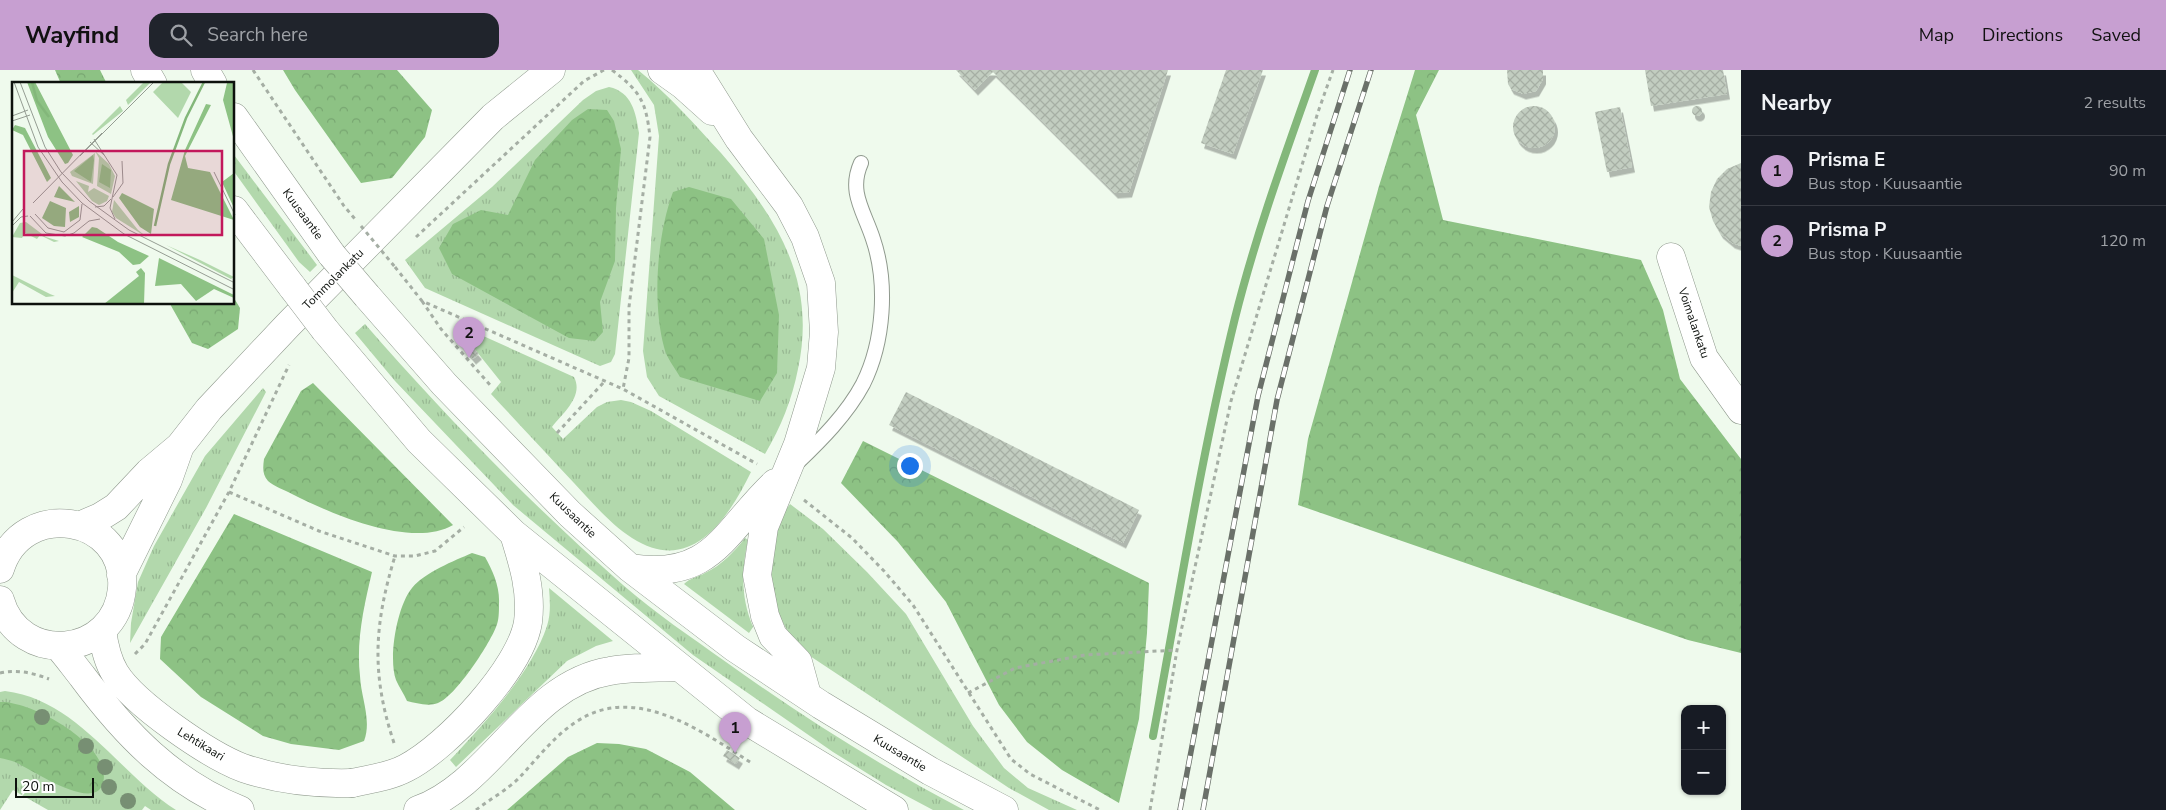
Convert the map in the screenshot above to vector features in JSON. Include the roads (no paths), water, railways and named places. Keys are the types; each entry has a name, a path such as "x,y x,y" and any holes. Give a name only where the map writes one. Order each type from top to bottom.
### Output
{"main road":[{"path":"145,70 152,82"},
{"path":"205,70 212,82"},
{"name":"Tommolankatu","path":"493,116 524,70"},
{"name":"Tommolankatu","path":"79,526 100,518 116,507 149,472 180,446 209,409 288,325 493,116 551,70"},
{"path":"662,70 709,107 739,139"},
{"path":"630,568 662,571 685,566 704,556 723,541 759,498 773,470 812,404 821,368 824,332 821,283 805,236 789,206 739,139 696,70"},
{"name":"Kuusaantie","path":"235,119 332,255 444,384 570,514 630,568 735,648 807,695 930,771 1004,810"},
{"path":"235,211 325,330 419,441 514,534 678,668 747,721 894,810"},
{"name":"Voimalankatu","path":"1671,257 1704,358 1741,410"},
{"name":"Tommolankatu","path":"121,575 168,480 180,446"},
{"path":"773,470 757,575 765,616 773,636 798,662 807,695"},
{"path":"0,569 7,552 28,531 58,522 79,526 102,539 114,556 121,575 120,599 116,610 102,630 89,639 74,644 0,644"},
{"name":"Lehtikaari","path":"102,630 104,649 115,673 130,692 176,730 242,767 283,779 321,784 352,783 390,775 406,768 430,753 472,714 500,679 519,648 528,625 530,600 526,573 514,534"},
{"path":"0,600 8,619 17,629 49,644 143,748 166,769 197,790 240,810"},
{"path":"418,810 446,797 476,771 553,695 609,670 678,668"}],"lane":[{"path":"773,470 816,444 841,414 862,384 874,355 882,294 880,265 873,238 856,194 855,183 861,163"}],"waterway":[{"path":"1153,736 1201,474 1235,318 1262,224 1315,70"}],"railway":[{"path":"1180,810 1258,396 1308,201 1350,70"},
{"path":"1203,810 1277,400 1327,206 1371,70"}],"place":[{"name":"Prisma P","path":"469,358"},
{"name":"Prisma E","path":"735,753"}]}
